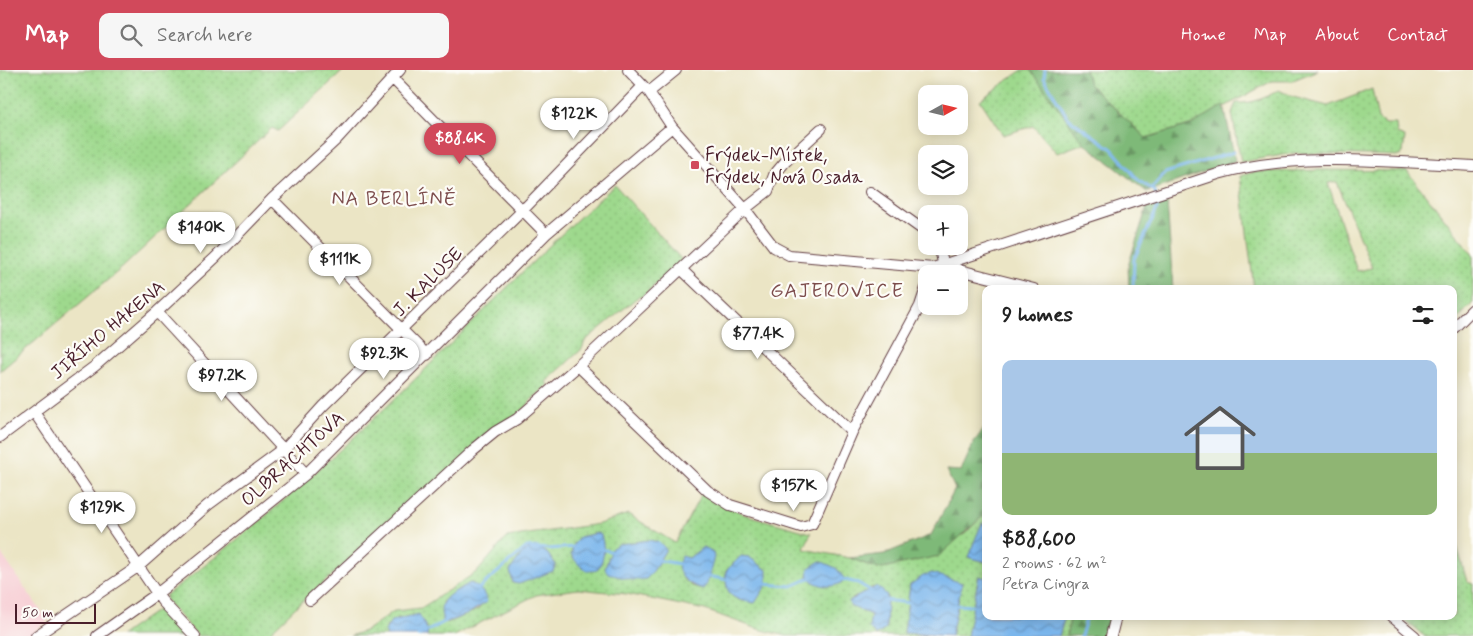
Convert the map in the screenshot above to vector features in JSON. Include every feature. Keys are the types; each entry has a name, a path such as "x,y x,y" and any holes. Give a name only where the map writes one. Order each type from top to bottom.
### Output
{"street":[{"name":"JIŘÍHO HAKENA","path":"0,437 95,366 157,312 216,257 272,199 337,139 400,70"},
{"path":"628,70 646,89 672,127 745,209 774,247 788,255 918,269"},
{"name":"J. KALUSE","path":"36,636 139,566 208,505 283,450 323,406 646,89 676,70"},
{"path":"392,78 546,234"},
{"name":"OLBRACHTOVA","path":"97,636 158,593 306,474 546,234 672,127"},
{"path":"310,600 473,450 495,432 517,419 578,366 745,209 768,191 774,175 785,162 821,129"},
{"path":"947,265 1226,171 1292,162 1340,161 1473,166"},
{"path":"870,192 918,226"},
{"path":"272,199 427,355"},
{"path":"682,270 852,432"},
{"path":"968,272 1018,285"},
{"path":"1457,325 1473,309"},
{"path":"578,366 708,491 730,505 801,527 812,524 852,432 918,310"},
{"path":"157,312 306,474"},
{"path":"34,412 162,601 195,636"},
{"path":"1111,636 1115,620"},
{"path":"1396,620 1415,636"}],"shaded area":[{"path":"0,552 48,621 28,636 0,636"}],"green space":[{"path":"0,70 344,70 278,131 272,128 122,268 0,371"},
{"path":"1022,70 1030,70 1037,76 1084,143 1057,153 1033,126 1003,135 980,100"},
{"path":"1030,70 1085,70 1089,84 1146,138 1193,124 1224,105 1235,161 1147,192 1084,143"},
{"path":"1085,70 1318,70 1291,81 1272,81 1193,124 1146,138 1089,84"},
{"path":"1372,89 1378,119 1385,124 1396,124 1397,134 1405,137 1403,153 1400,156 1295,153 1241,162 1232,113 1236,103 1248,103 1258,100 1279,90 1293,97 1328,106"},
{"path":"1323,170 1407,171 1473,255 1473,303 1457,319 1457,285 1254,285 1240,176 1254,172","holes":["1337,182 1372,268 1357,271 1328,183"]},
{"path":"615,185 682,260 642,297 639,296 585,341 582,349 546,382 548,385 527,406 299,604 266,636 198,636 165,599 166,595 286,499 331,458 420,375 581,215"},
{"path":"1167,201 1173,285 1129,285 1128,266 1147,207"},
{"path":"982,431 982,517 939,556 878,569 850,558 884,554 931,535 955,489 946,470 961,471 974,442"},
{"path":"703,491 743,514 811,533 804,549 850,558 878,569 965,534 982,516 982,526 968,557 982,561 982,577 979,576 967,636 951,636 962,583 910,585 904,632 926,636 787,636 758,629 705,610 627,594 578,589 536,595 454,636 427,636 414,615 396,619 386,627 387,636 350,636 367,630 394,611 421,608 478,571 507,537 599,524 628,514 675,543","holes":["598,533 574,560 571,554 574,544 579,537","649,540 666,549 652,573 605,569 611,553 615,549 626,544","703,547 713,553 703,589 692,586 683,579 689,558","527,548 547,553 556,565 513,583 510,571","741,556 749,557 766,569 742,601 730,594 727,586 726,571","470,583 486,596 479,609 447,623 442,602","872,587 887,595 886,629 852,598 862,595"]},
{"path":"1457,546 1467,582 1473,584 1473,636 1424,636 1405,620 1457,620"},
{"path":"162,607 189,636 120,636 156,611"},
{"path":"1064,620 1070,620 1066,636 1059,636"},
{"path":"1070,620 1115,620 1105,636 1066,636"}],"water":[{"path":"982,523 982,561 968,557"},
{"path":"598,533 601,535 604,549 603,558 597,570 589,571 579,565 571,554 574,544 579,537"},
{"path":"649,540 659,542 666,549 652,573 646,579 632,580 609,574 605,569 612,548 619,544"},
{"path":"535,546 547,553 556,565 553,571 519,584 513,583 510,571 523,553"},
{"path":"703,547 713,553 714,557 707,584 703,589 692,585 683,577 680,573 679,562 682,556 689,558"},
{"path":"741,556 749,557 767,570 767,584 755,603 735,598 727,586 726,571"},
{"path":"820,561 836,568 844,578 841,583 823,586 815,583 808,577 809,568"},
{"path":"932,573 962,583 951,636 904,633 910,585 923,576"},
{"path":"979,576 982,577 982,620 1064,620 1059,636 967,636"},
{"path":"470,583 481,590 487,602 466,615 444,623 441,608 446,598"},
{"path":"877,586 887,595 886,629 876,635 869,628 871,615 850,606 849,601"},
{"path":"419,614 428,631 427,636 387,636 385,631 391,621"}],"waterway":[{"path":"1045,70 1044,78 1068,118 1112,149 1139,181 1155,191 1157,209 1134,259 1133,285"},
{"path":"1152,188 1165,173 1234,152"},
{"path":"477,590 527,547 547,549 577,547"},
{"path":"600,549 614,552"},
{"path":"657,560 680,564"},
{"path":"706,576 729,580"},
{"path":"763,584 792,586 812,577"},
{"path":"840,579 858,583 871,591"},
{"path":"884,600 910,603"},
{"path":"954,605 977,606"},
{"path":"1081,636 1086,620"},
{"path":"418,636 446,621"}],"place":[{"name":"Frýdek-Místek, Frýdek, Nová Osada","path":"695,165"}],"district":[{"name":"NA BERLÍNĚ","path":"394,198"},
{"name":"GAJEROVICE","path":"837,290"}]}
